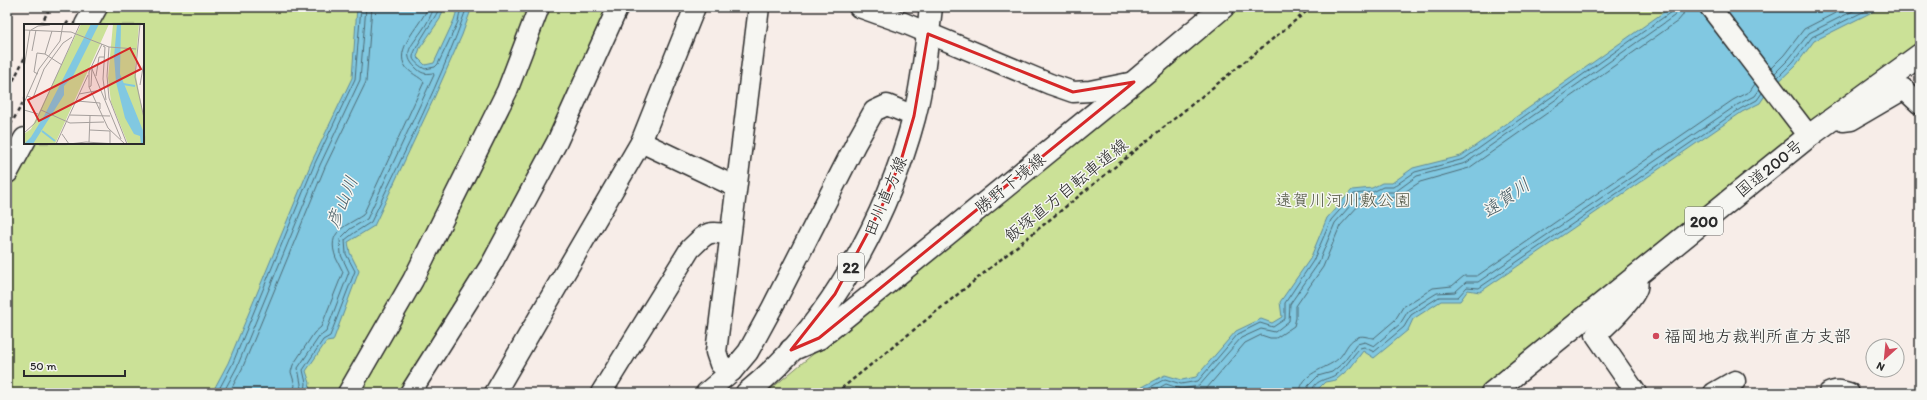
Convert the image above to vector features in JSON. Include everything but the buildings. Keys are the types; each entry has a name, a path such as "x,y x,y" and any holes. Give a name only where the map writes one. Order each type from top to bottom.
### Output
{"main road":[{"path":"87,24 96,7"},
{"name":"田川直方線","path":"747,393 792,350 813,325 835,294 865,242 902,157 914,116 931,7"},
{"name":"勝野下境線","path":"792,350 819,338 1134,82 1223,7"},
{"name":"国道200号","path":"1492,393 1636,276 1806,132 1835,117 1920,55"},
{"path":"7,172 24,141"}],"street":[{"path":"348,393 414,280 506,91 539,7"},
{"path":"410,393 492,263 518,216 557,142 618,7"},
{"path":"495,393 641,142 695,7"},
{"path":"732,371 720,364 716,352 759,7"},
{"path":"859,7 904,23 1050,84 1073,92 1090,91 1134,82"},
{"path":"1710,7 1806,132"},
{"path":"1835,117 1843,121 1851,120 1904,89 1920,104"},
{"path":"706,393 732,371 748,352 874,111 887,105 914,116"},
{"path":"641,142 736,187"},
{"path":"601,393 690,249 703,236 713,232 730,235"},
{"path":"1636,276 1638,281 1637,289 1610,322 1596,336 1636,393"},
{"path":"1714,393 1735,381"},
{"path":"1829,393 1833,391 1849,393"}],"path":[{"path":"42,24 50,7"},
{"name":"飯塚直方自転車道線","path":"836,393 1312,7"},
{"path":"7,93 24,59"},
{"path":"7,131 24,101"}],"highlighted area":[{"path":"928,34 1073,92 1134,82 819,338 791,350 835,294 882,206 902,157 914,116"}],"green space":[{"path":"107,7 608,7 559,121 489,254 404,393 7,393 7,188 31,144 144,144 144,24 98,24"},
{"name":"遠賀川河川敷公園","path":"1233,7 1920,7 1920,44 1794,138 1476,393 766,393"}],"water":[{"name":"彦山川","path":"357,7 444,7 440,19 420,48 417,57 425,65 434,63 454,20 458,7 472,7 462,35 434,98 374,226 348,242 350,253 359,271 333,341 326,342 306,371 310,383 308,393 212,393 228,363 312,161 352,78"},
{"name":"遠賀川","path":"1671,7 1882,7 1814,41 1796,65 1766,94 1760,103 1742,112 1480,292 1468,290 1460,301 1441,301 1413,319 1408,330 1374,358 1363,351 1351,367 1336,380 1325,382 1314,393 1131,393 1165,375 1182,380 1196,377 1236,331 1261,319 1272,323 1282,317 1280,302 1310,259 1327,218 1352,190 1372,188 1382,183 1392,183 1413,168 1461,156"}],"place":[{"name":"福岡地方裁判所直方支部","path":"1656,336"}]}
